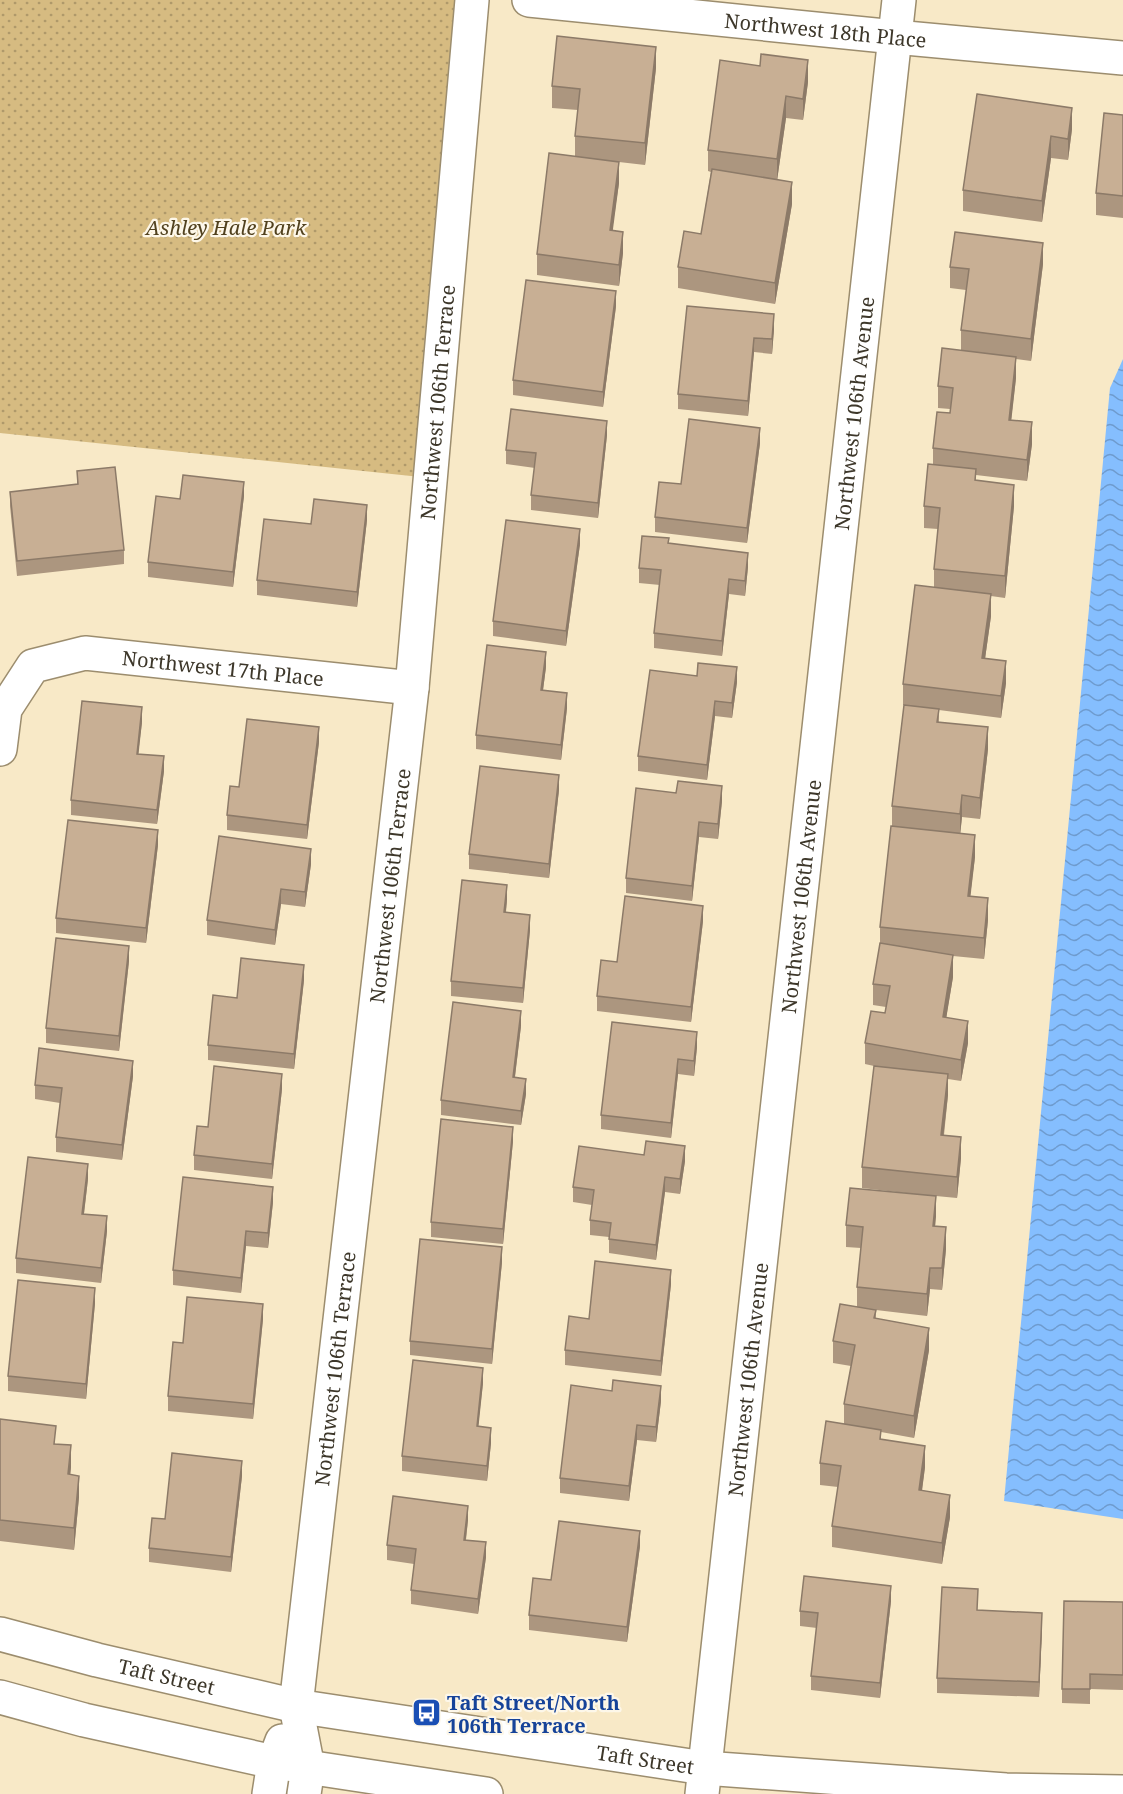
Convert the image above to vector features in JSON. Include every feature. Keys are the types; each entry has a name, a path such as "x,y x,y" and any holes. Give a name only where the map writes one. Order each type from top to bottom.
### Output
{"street":[{"name":"Northwest 106th Terrace","path":"306,1781 296,1706 412,688 472,0"},
{"name":"Northwest 18th Place","path":"529,0 1123,58"},
{"name":"Northwest 106th Avenue","path":"703,1781 899,0"},
{"name":"Northwest 17th Place","path":"0,749 5,708 33,666 85,653 412,688"},
{"name":"Taft Street","path":"0,1634 97,1660 296,1706 703,1781 1123,1792"},
{"path":"0,1697 84,1720 274,1762 306,1781 486,1794"},
{"path":"269,1794 274,1762 296,1706"}],"green space":[{"name":"Ashley Hale Park","path":"0,0 472,0 430,478 0,433"}],"water":[{"path":"1123,359 1123,1519 1004,1501 1110,388"}],"building":[{"path":"557,36 656,47 645,143 575,136 580,89 552,86"},
{"path":"761,54 808,60 803,99 786,96 777,159 708,150 720,60 760,66"},
{"path":"977,94 1072,108 1068,139 1051,136 1042,201 963,190"},
{"path":"1104,113 1123,115 1123,196 1096,193"},
{"path":"549,153 619,162 610,230 623,232 619,265 537,254"},
{"path":"712,169 792,182 775,283 678,267 684,231 701,234"},
{"path":"955,232 1043,243 1031,339 961,330 969,269 950,267"},
{"path":"526,280 616,291 603,392 513,380"},
{"path":"687,306 774,314 772,339 754,338 748,401 678,394"},
{"path":"942,348 1016,357 1009,420 1032,422 1027,460 933,448 937,412 950,413 953,388 938,386"},
{"path":"511,409 607,421 598,503 531,495 536,453 506,450"},
{"path":"689,419 760,428 747,528 655,517 659,482 681,484"},
{"path":"928,464 976,469 975,480 1014,485 1005,576 934,569 940,508 924,506"},
{"path":"115,467 124,550 17,561 10,492 78,484 77,471"},
{"path":"183,475 244,482 233,572 148,562 156,496 180,499"},
{"path":"314,499 367,505 357,592 257,580 264,519 311,524"},
{"path":"506,520 580,529 566,631 493,621"},
{"path":"642,536 669,538 668,543 748,553 745,581 729,579 722,641 654,633 661,570 639,568"},
{"path":"915,585 991,594 982,658 1006,661 1001,696 903,684"},
{"path":"487,645 546,652 541,690 567,693 561,745 476,735"},
{"path":"698,663 737,667 732,703 715,701 707,765 638,756 650,670 697,676"},
{"path":"82,701 142,707 137,754 164,756 157,810 71,800"},
{"path":"904,705 939,709 937,722 988,727 980,798 962,795 960,814 892,806"},
{"path":"247,719 319,727 307,825 227,815 230,786 239,787"},
{"path":"480,766 559,775 549,864 469,854"},
{"path":"678,781 722,786 718,824 699,822 692,886 626,878 636,788 676,793"},
{"path":"68,820 158,830 146,928 56,918"},
{"path":"891,826 975,835 968,896 988,898 984,938 880,927"},
{"path":"219,836 311,849 305,892 281,889 275,930 207,920"},
{"path":"462,880 507,885 504,912 530,915 523,988 451,981"},
{"path":"625,896 703,906 691,1007 597,996 601,960 617,962"},
{"path":"56,938 129,946 119,1036 46,1028"},
{"path":"880,943 953,955 943,1017 968,1021 961,1060 865,1043 871,1011 885,1013 890,986 873,984"},
{"path":"241,958 304,965 294,1054 208,1045 213,995 237,998"},
{"path":"453,1002 521,1011 513,1077 526,1079 521,1111 441,1100"},
{"path":"612,1022 697,1032 694,1061 678,1059 671,1123 601,1115"},
{"path":"39,1048 133,1061 122,1145 56,1137 62,1088 35,1085"},
{"path":"214,1066 282,1074 272,1164 194,1155 197,1126 208,1127"},
{"path":"874,1066 948,1074 941,1135 961,1137 957,1177 862,1167"},
{"path":"441,1119 513,1127 503,1229 431,1222"},
{"path":"646,1141 685,1146 680,1179 665,1177 656,1245 609,1239 611,1223 590,1220 594,1190 573,1187 579,1146 644,1155"},
{"path":"28,1157 88,1164 82,1214 107,1216 101,1268 16,1258"},
{"path":"183,1177 273,1187 268,1233 246,1231 241,1278 173,1270"},
{"path":"850,1188 936,1196 933,1226 946,1227 942,1268 930,1268 927,1294 857,1287 863,1227 846,1225"},
{"path":"420,1239 502,1247 492,1349 410,1341"},
{"path":"595,1261 671,1270 661,1361 565,1350 569,1316 589,1319"},
{"path":"18,1280 95,1288 86,1384 8,1376"},
{"path":"187,1297 263,1304 253,1404 168,1396 173,1342 183,1343"},
{"path":"840,1304 876,1310 874,1318 929,1328 914,1416 844,1404 855,1345 833,1341"},
{"path":"413,1360 483,1368 477,1426 491,1428 487,1466 402,1456"},
{"path":"613,1380 661,1386 656,1427 637,1425 629,1486 560,1478 571,1385 612,1391"},
{"path":"0,1419 56,1426 54,1444 71,1445 68,1474 79,1476 74,1528 0,1520"},
{"path":"826,1421 881,1430 880,1439 925,1446 919,1490 950,1495 942,1543 832,1526 841,1466 820,1463"},
{"path":"172,1453 242,1461 231,1557 149,1548 152,1518 165,1519"},
{"path":"393,1496 468,1506 464,1540 486,1542 478,1599 411,1590 416,1549 387,1545"},
{"path":"559,1521 640,1531 627,1627 529,1615 533,1578 551,1580"},
{"path":"804,1576 891,1586 880,1683 811,1676 818,1613 800,1611"},
{"path":"942,1587 978,1589 977,1610 1042,1613 1039,1682 937,1678"},
{"path":"1064,1601 1123,1602 1123,1675 1090,1674 1090,1689 1062,1689"}],"place":[{"name":"Taft Street/North 106th Terrace","path":"426,1713"}]}
